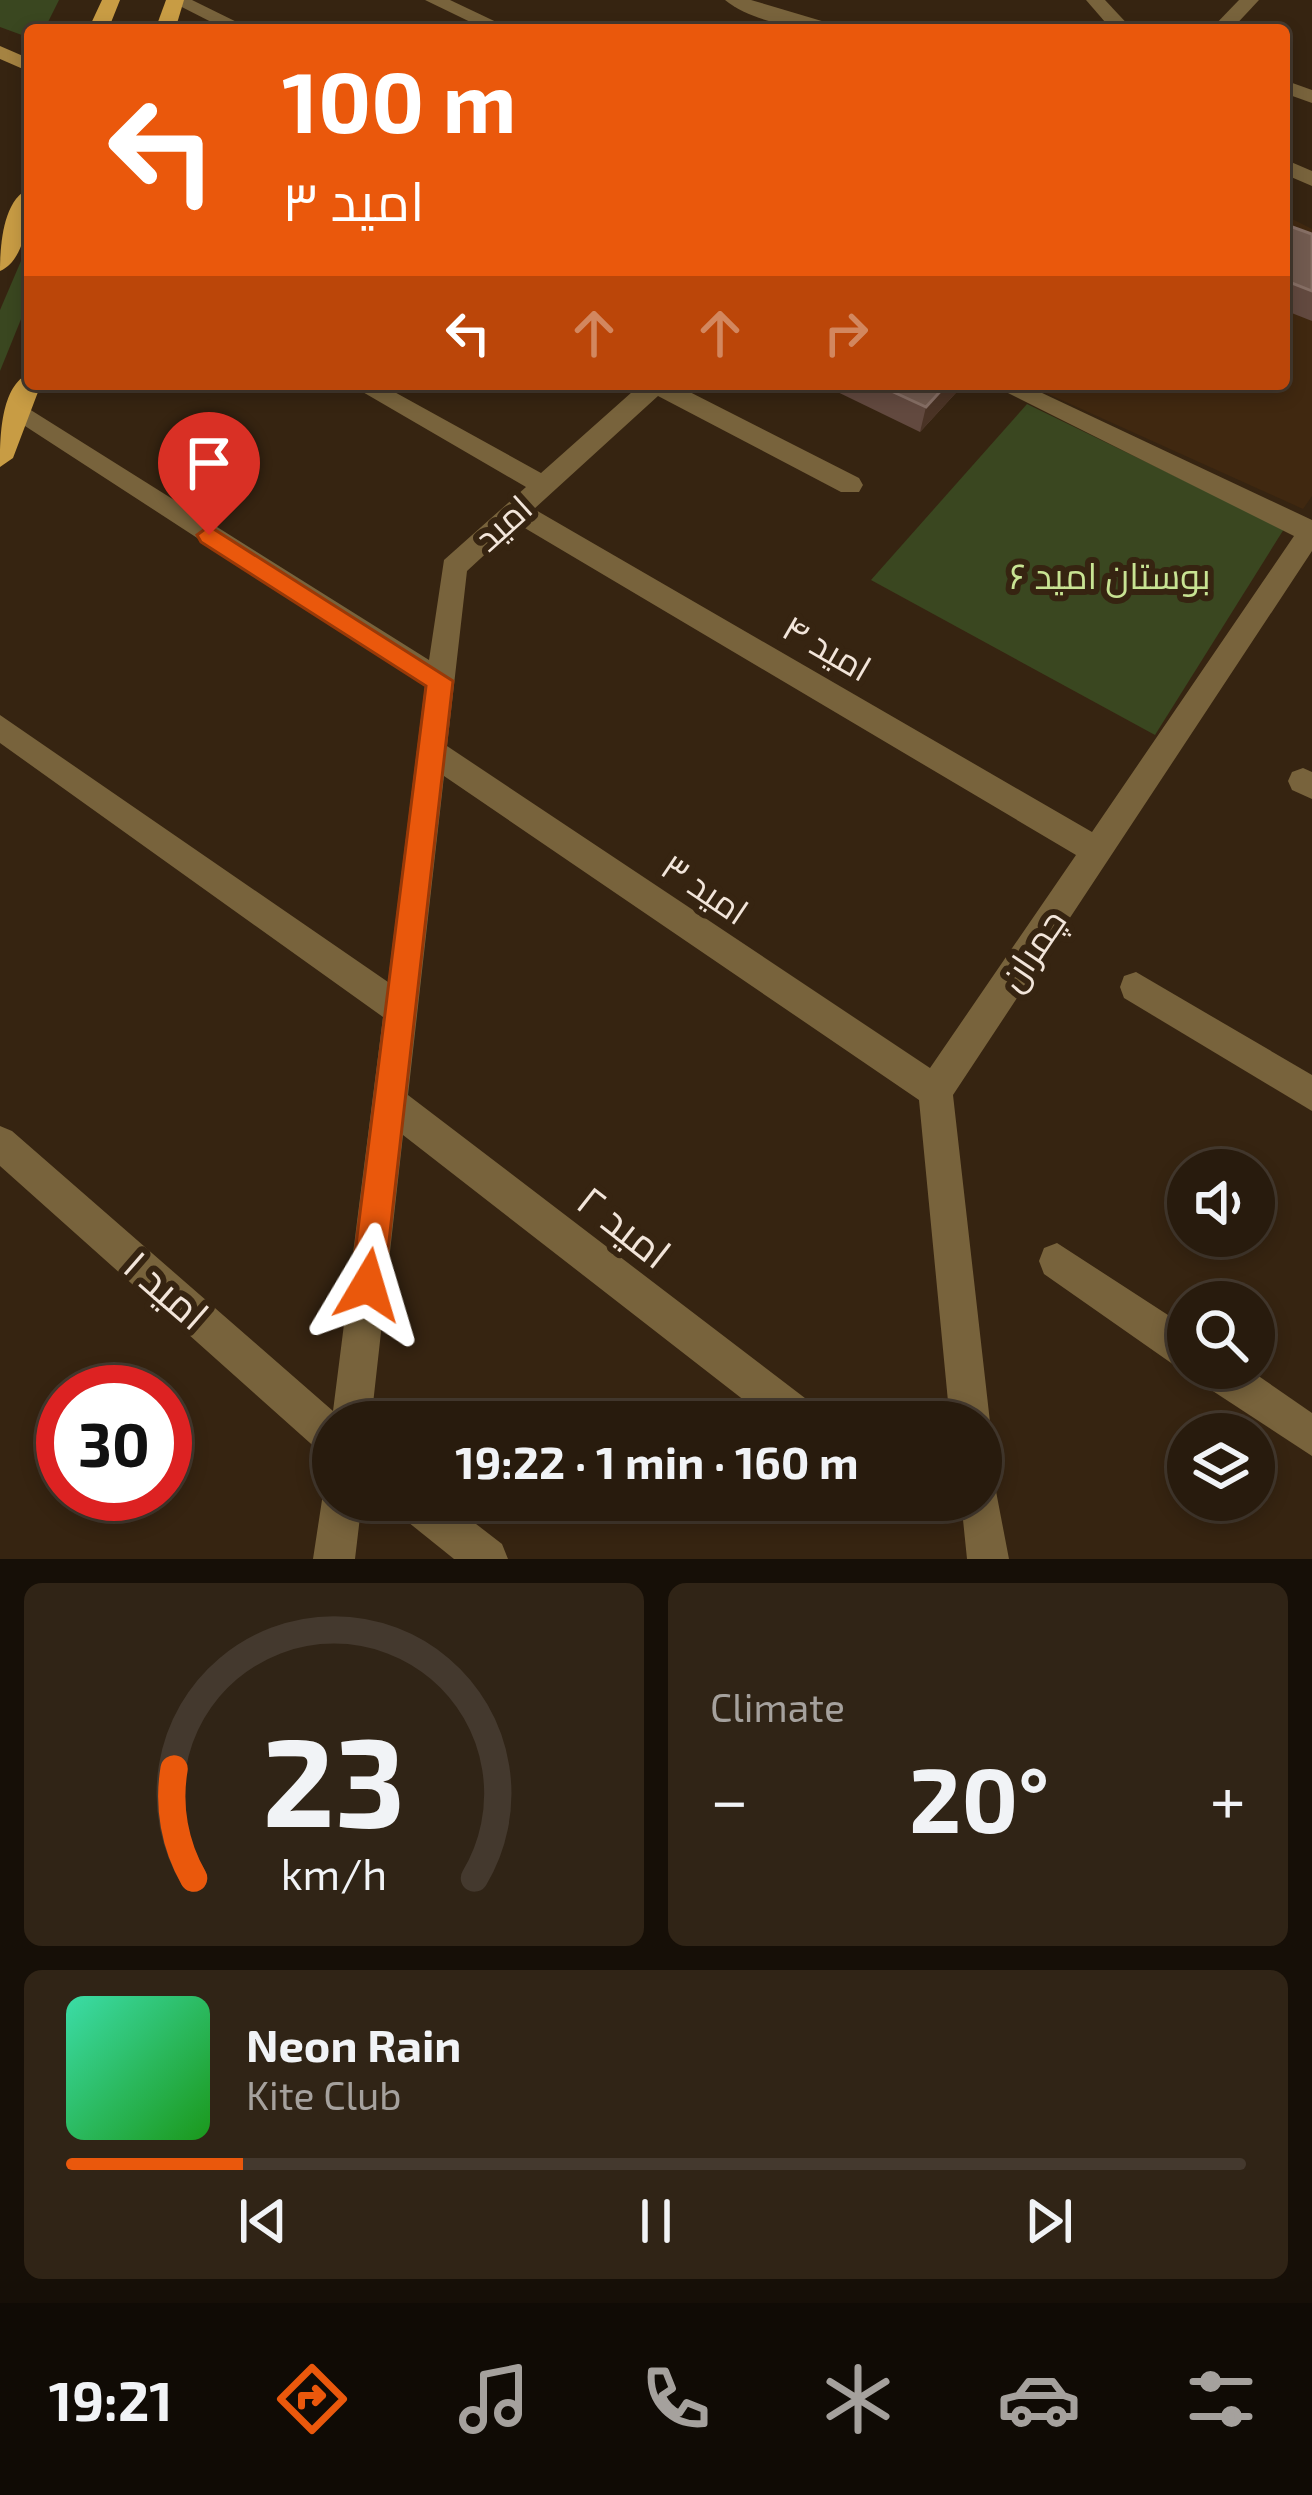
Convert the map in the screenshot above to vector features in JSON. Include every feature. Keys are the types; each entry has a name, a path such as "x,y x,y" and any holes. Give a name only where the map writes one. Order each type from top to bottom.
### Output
{"main road":[{"path":"0,264 24,208"},
{"path":"0,458 26,390"}],"street":[{"path":"176,0 230,24"},
{"path":"434,0 489,24"},
{"path":"734,0 813,24"},
{"path":"765,24 800,0"},
{"path":"1095,0 1117,24"},
{"path":"1226,24 1250,0"},
{"path":"372,390 544,486"},
{"name":"امید","path":"354,1401 454,567 650,390"},
{"path":"666,390 850,485"},
{"path":"1015,390 1311,532"},
{"path":"17,413 440,681"},
{"name":"امید ۴","path":"516,512 1099,852"},
{"name":"چمران","path":"934,1091 1311,532"},
{"path":"0,727 400,1010"},
{"name":"امید ۳","path":"432,752 934,1091"},
{"path":"1136,987 1312,1094"},
{"path":"934,1091 968,1401"},
{"name":"امید ۲","path":"390,1103 777,1401"},
{"name":"امید ۱","path":"0,1143 312,1418"},
{"path":"1057,1261 1167,1337"},
{"path":"1244,1389 1312,1436"},
{"path":"334,1559 339,1521"},
{"path":"439,1521 487,1559"},
{"path":"983,1521 988,1559"}],"shaded area":[{"path":"1290,218 1312,229 1312,496 1303,509 1039,390 1290,390"}],"green space":[{"path":"0,0 59,0 47,24 24,24 24,36 0,27"},
{"path":"24,254 24,312 0,371 0,310"},
{"name":"بوستان امید ۶","path":"1027,404 1284,529 1155,735 871,580"}],"building":[{"path":"1290,226 1312,234 1312,291 1290,282"},
{"path":"889,390 942,390 926,407"}],"route":[{"path":"209,535 440,681 368,1285"}]}
